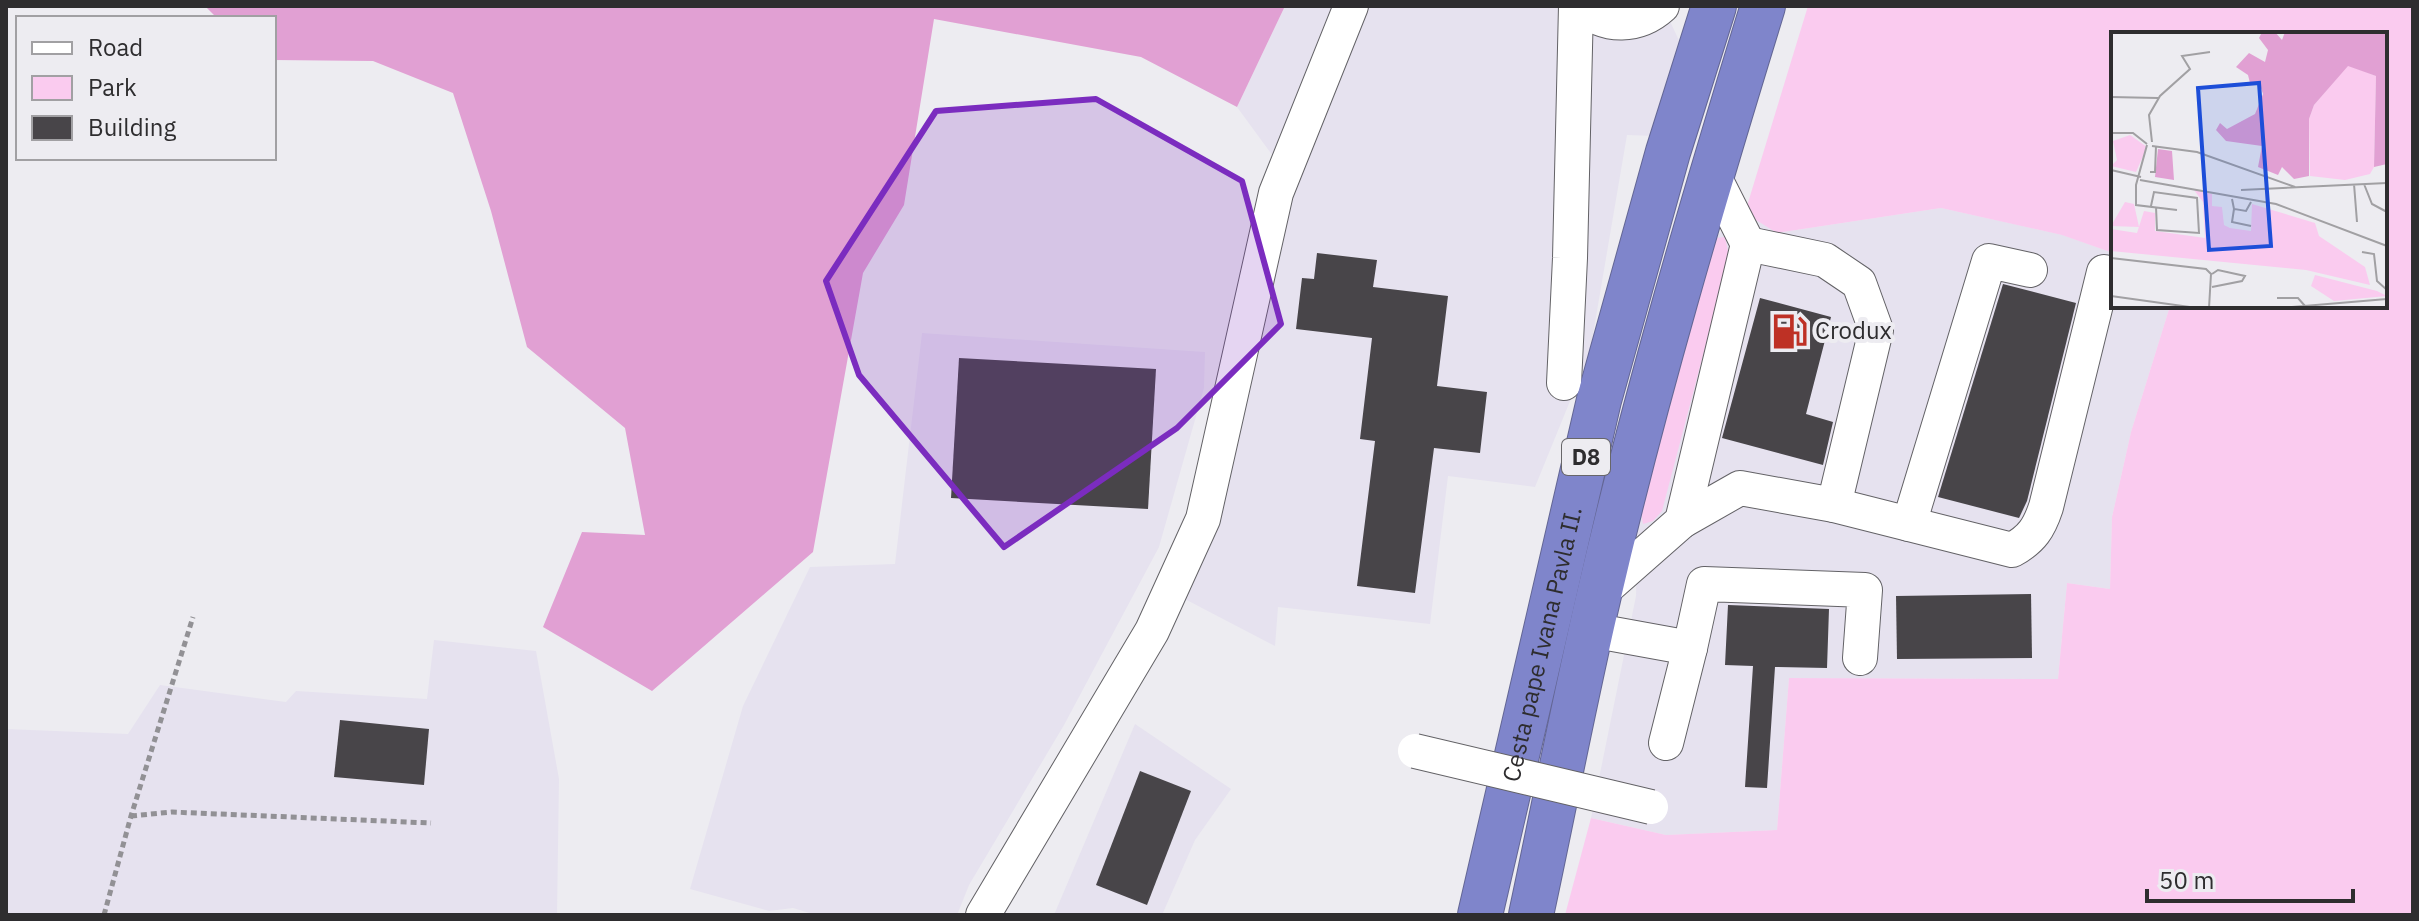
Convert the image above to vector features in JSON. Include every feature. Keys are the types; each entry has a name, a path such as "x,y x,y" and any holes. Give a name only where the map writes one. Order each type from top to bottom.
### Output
{"highway":[{"name":"Cesta pape Ivana Pavla II.","path":"1480,915 1599,400 1668,152 1714,6"},
{"name":"Cesta pape Ivana Pavla II.","path":"1531,915 1595,612 1644,411 1763,6"}],"street":[{"path":"983,915 1152,631 1203,519 1276,193 1351,6"},
{"path":"1578,6 1589,13 1628,24 1649,18 1662,6"},
{"path":"1564,383 1578,6"},
{"path":"1682,521 1748,244 1712,173"},
{"path":"1748,244 1825,260 1859,283 1876,330 1834,505"},
{"path":"1909,524 1989,261 2030,270"},
{"path":"1690,648 1595,612 1682,521 1740,488 1834,505 2012,550 2023,544 2038,530 2046,507 2104,272"},
{"path":"1666,743 1704,584 1865,590 1860,658"},
{"path":"1415,751 1651,807"}],"path":[{"path":"104,915 131,816 193,617"},
{"path":"131,816 172,812 431,823"}],"highlighted area":[{"path":"1096,99 1242,181 1281,324 1177,428 1004,547 859,375 826,281 936,111"}],"shaded area":[{"path":"205,6 1285,6 1237,107 1141,57 934,19 904,205 863,273 813,552 652,691 543,627 582,532 645,535 625,428 527,347 491,211 453,93 373,61 276,60 276,16 215,16"},
{"path":"1285,6 1673,6 1668,17 1683,49 1655,136 1627,135 1590,352 1535,487 1448,476 1430,624 1278,607 1275,646 1179,596 1295,186 1237,107"},
{"path":"1747,206 1777,233 1941,208 2063,235 2111,252 2111,308 2169,308 2131,432 2112,517 2110,589 2067,583 2058,679 1789,678 1777,830 1666,835 1591,818 1636,596 1638,523 1715,238"},
{"path":"922,333 1205,352 1204,388 1159,547 1064,725 969,885 957,915 816,915 793,908 769,911 690,889 743,706 810,567 895,564"},
{"path":"434,640 536,651 559,779 557,915 6,915 6,729 128,734 160,685 286,702 296,691 427,699"},
{"path":"1135,724 1231,789 1195,840 1162,915 1054,915"}],"green space":[{"path":"1808,6 2413,6 2413,915 1565,915 1591,818 1666,835 1777,830 1789,678 2058,679 2067,583 2110,589 2112,517 2131,432 2169,308 2387,308 2387,32 2111,32 2111,252 2062,235 1941,208 1777,233 1756,220 1747,206"},
{"path":"1725,237 1729,256 1662,511 1653,521 1643,524 1641,513 1715,238"}],"building":[{"path":"1317,253 1377,260 1373,287 1448,296 1437,386 1487,392 1480,453 1434,448 1415,593 1357,586 1375,441 1360,439 1372,338 1296,329 1302,278 1314,279"},
{"path":"2003,284 2076,303 2027,501 2019,518 1938,497"},
{"path":"1760,298 1831,317 1806,414 1833,422 1823,465 1722,438"},
{"path":"959,358 1156,369 1148,509 951,498"},
{"path":"2031,594 2032,658 1897,659 1896,596"},
{"path":"1728,605 1829,609 1827,668 1775,667 1767,788 1745,787 1753,666 1725,665"},
{"path":"340,720 429,729 424,785 334,777"},
{"path":"1140,771 1191,791 1147,905 1096,885"}],"place":[{"name":"Crodux","path":"1789,331"}]}
